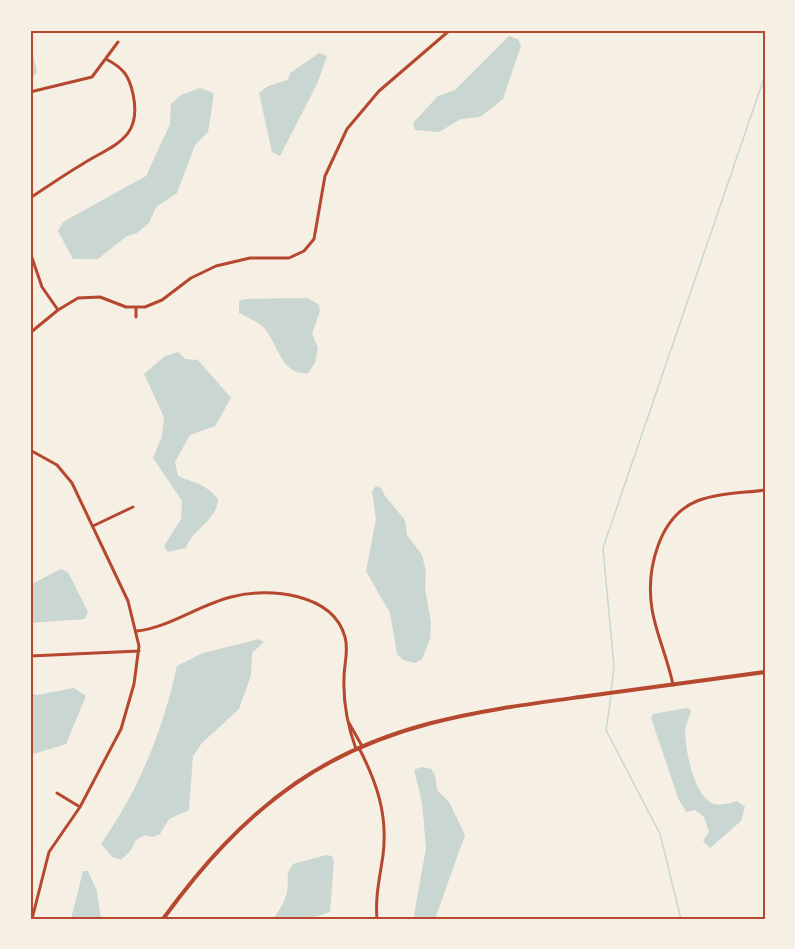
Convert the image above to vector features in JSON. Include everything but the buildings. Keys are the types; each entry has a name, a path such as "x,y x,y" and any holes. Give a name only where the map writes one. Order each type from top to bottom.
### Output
{"street":[{"path":"30,333 57,310 73,300 90,296 136,308 158,302 191,278 216,266 250,258 289,258 307,249 314,239 325,176 347,129 379,91 450,30"},
{"path":"30,92 92,77 118,42"},
{"path":"30,198 88,160 113,148 130,130 135,111 130,81 124,70 106,59"},
{"path":"30,252 42,287 57,310"},
{"path":"136,308 136,317"},
{"path":"30,450 51,461 68,477 128,601 137,631 139,651 134,684 121,729 80,807 56,839 47,858 32,919"},
{"path":"673,685 651,603 654,566 663,533 675,516 700,500 765,490"},
{"path":"93,526 133,507"},
{"path":"137,631 156,628 222,600 244,594 276,594 315,602 334,617 345,638 344,690 349,723 379,794 385,823 383,852 376,886 376,919"},
{"path":"30,656 139,651"},
{"path":"164,919 206,863 256,814 297,782 359,748 428,722 523,705 765,672"},
{"path":"57,793 80,807"}],"shaded area":[{"path":"509,36 518,39 521,46 503,99 480,117 461,119 439,132 415,130 413,123 438,96 455,90"},
{"path":"30,39 37,72 30,81"},
{"path":"319,53 327,56 317,84 280,156 272,152 259,93 268,86 288,80 290,73"},
{"path":"200,88 214,93 208,132 195,145 177,193 156,207 149,223 137,233 127,236 98,259 73,259 58,231 63,222 146,176 170,124 171,104 181,95"},
{"path":"308,298 319,305 320,311 312,334 318,348 315,363 308,373 299,373 286,364 264,328 239,313 239,301"},
{"path":"178,352 185,359 198,360 231,398 215,426 190,435 175,462 178,476 209,490 218,499 217,506 186,548 168,552 164,546 181,519 182,501 153,458 162,436 164,417 144,374 165,356"},
{"path":"376,486 381,488 405,520 407,535 422,555 426,572 425,588 431,623 430,639 422,659 415,663 403,660 397,654 390,613 366,571 376,519 372,491"},
{"path":"61,569 68,572 88,612 85,619 30,623 30,585"},
{"path":"259,639 264,642 252,653 251,675 239,709 202,743 193,756 189,810 169,819 160,834 153,837 145,835 136,840 131,850 121,860 112,857 101,844 127,802 148,759 157,737 177,666 203,653"},
{"path":"74,688 86,696 66,744 30,755 30,693 37,695"},
{"path":"687,708 691,710 685,730 687,751 692,773 701,793 714,804 737,801 745,807 741,821 710,848 703,841 709,832 704,817 695,810 686,812 678,798 651,718 653,714"},
{"path":"421,767 431,769 435,775 437,790 449,802 465,835 435,919 416,919 414,915 426,848 422,802 414,770"},
{"path":"326,855 332,856 334,861 330,912 309,919 273,919 285,899 288,874 293,864"},
{"path":"83,871 88,871 97,891 101,919 71,919"}],"waterway":[{"path":"611,691 614,667 603,548 765,75"},
{"path":"611,696 606,730 660,834 681,919"}]}
